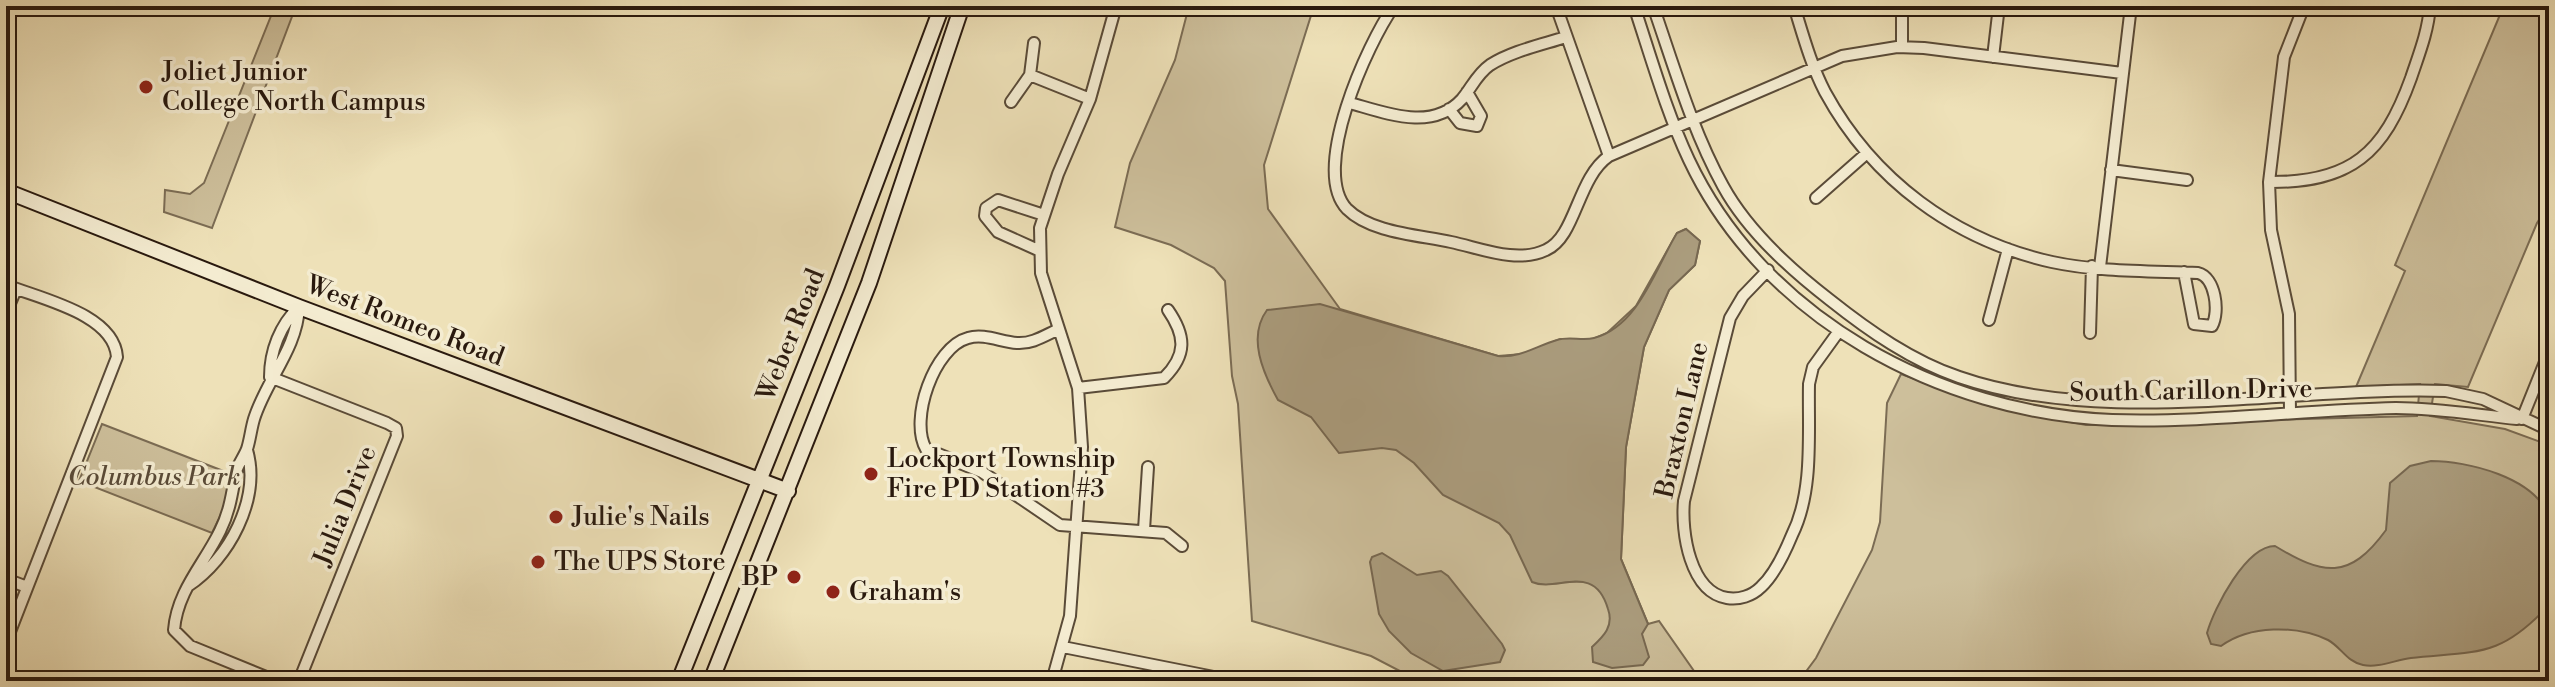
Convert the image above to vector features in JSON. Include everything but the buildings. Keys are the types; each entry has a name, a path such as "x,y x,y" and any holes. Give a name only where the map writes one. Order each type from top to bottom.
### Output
{"main road":[{"name":"Weber Road","path":"679,681 837,286 942,6"},
{"name":"Weber Road","path":"711,681 869,283 962,6"},
{"name":"West Romeo Road","path":"6,191 299,307 788,491"}],"street":[{"path":"1052,681 1063,647 1078,525 1082,447 1078,388 1057,330 1038,250 1044,215 1090,99 1116,6"},
{"path":"1394,6 1372,38 1333,160 1332,181 1348,210 1375,225 1516,256 1547,250 1558,243 1590,175 1609,156 1814,66 1865,51 1902,47 2122,73"},
{"path":"1556,6 1609,156"},
{"name":"South Carillon Drive","path":"1634,6 1676,129 1689,161 1713,202 1768,270 1839,331 1922,378 2007,406 2068,417 2113,420 2398,408 2522,419"},
{"name":"South Carillon Drive","path":"1653,6 1694,121 1724,188 1763,238 1847,314 1929,364 1999,388 2046,396 2139,400 2446,391 2483,399 2549,430"},
{"path":"1794,6 1814,66 1842,119 1867,153 1916,200 1948,221 2008,249 2055,263 2184,272 2205,275 2211,280 2216,318 2212,326 2194,324 2184,272"},
{"path":"1902,6 1902,47"},
{"path":"1993,57 1999,6"},
{"path":"2090,333 2131,6"},
{"path":"2290,413 2289,314 2271,230 2269,182 2284,57 2304,6"},
{"path":"2269,182 2309,183 2330,175 2351,165 2386,135 2398,114 2426,36 2430,6"},
{"path":"1350,103 1405,118 1432,115 1449,109 1477,77 1506,56 1566,37"},
{"path":"1011,102 1030,75 1034,43"},
{"path":"1030,75 1090,99"},
{"path":"1449,109 1460,123 1477,126 1481,116 1467,92"},
{"path":"1816,198 1867,153"},
{"path":"2111,170 2187,180"},
{"path":"1038,250 993,229 987,222 986,208 998,200 1007,200 1044,215"},
{"path":"1989,320 2008,249"},
{"name":"Braxton Lane","path":"1768,270 1743,296 1730,318 1684,501 1682,520 1698,578 1713,595 1734,599 1759,589 1793,534 1805,491 1809,384 1813,367 1839,331"},
{"path":"6,313 11,287 98,322 116,345 113,374 6,642"},
{"path":"276,681 180,639 174,630 175,615 188,586 207,573 239,524 251,464 247,450 270,377 270,360 286,319 299,307"},
{"path":"1078,388 1164,378 1178,361 1183,348 1181,329 1168,310"},
{"path":"1057,330 1032,342 969,337 958,342 946,354 928,384 920,431 926,449 982,472 1060,525 1166,533 1182,546"},
{"path":"2522,419 2549,352"},
{"name":"Julia Drive","path":"270,377 387,423 396,428 397,436 299,681"},
{"path":"1144,530 1148,467"},
{"path":"6,579 27,587"},
{"path":"1063,647 1180,676 1234,681"}],"green space":[{"path":"275,6 296,6 212,228 164,212 165,190 190,194 204,183"},
{"path":"1189,6 1314,6 1264,165 1268,209 1340,309 1498,356 1523,354 1560,339 1593,339 1607,333 1636,306 1677,233 1686,229 1700,241 1695,265 1669,290 1644,347 1626,447 1621,559 1648,624 1659,621 1701,681 1419,681 1371,656 1252,621 1238,404 1232,376 1225,281 1214,268 1171,245 1115,227 1130,163 1175,60"},
{"path":"2500,6 2549,6 2549,204 2537,223 2468,387 2435,384 2430,416 2505,429 2549,445 2549,681 1799,681 1816,658 1872,550 1880,522 1887,403 1901,374 1992,407 2086,425 2417,416 2420,384 2356,387 2405,271 2395,265 2502,10"},
{"name":"Columbus Park","path":"102,424 231,474 224,508 212,533 79,481"}],"shaded area":[{"path":"1686,229 1700,241 1695,265 1669,290 1644,347 1626,447 1621,559 1648,624 1642,634 1649,657 1643,665 1612,668 1593,662 1592,647 1604,635 1610,621 1602,595 1594,586 1584,582 1532,582 1510,535 1499,523 1443,495 1414,463 1396,450 1382,448 1339,453 1311,417 1278,400 1259,355 1258,332 1267,310 1320,304 1498,356 1521,353 1562,339 1594,338 1610,331 1634,308 1677,233"},
{"path":"2431,461 2463,464 2498,474 2530,491 2541,503 2550,525 2549,605 2532,622 2516,635 2487,649 2375,665 2353,661 2328,640 2288,630 2259,631 2221,646 2211,644 2207,633 2216,609 2233,580 2253,556 2275,546 2321,567 2347,565 2373,547 2386,530 2390,483 2410,466"},
{"path":"1382,553 1417,575 1441,571 1448,576 1502,644 1505,650 1500,662 1443,671 1411,653 1389,631 1379,614 1370,562 1372,557"}],"place":[{"name":"Joliet Junior College North Campus","path":"146,87"},
{"name":"Lockport Township Fire PD Station #3","path":"871,474"},
{"name":"Julie's Nails","path":"556,517"},
{"name":"The UPS Store","path":"538,562"},
{"name":"BP","path":"794,577"},
{"name":"Graham's","path":"833,592"}]}
